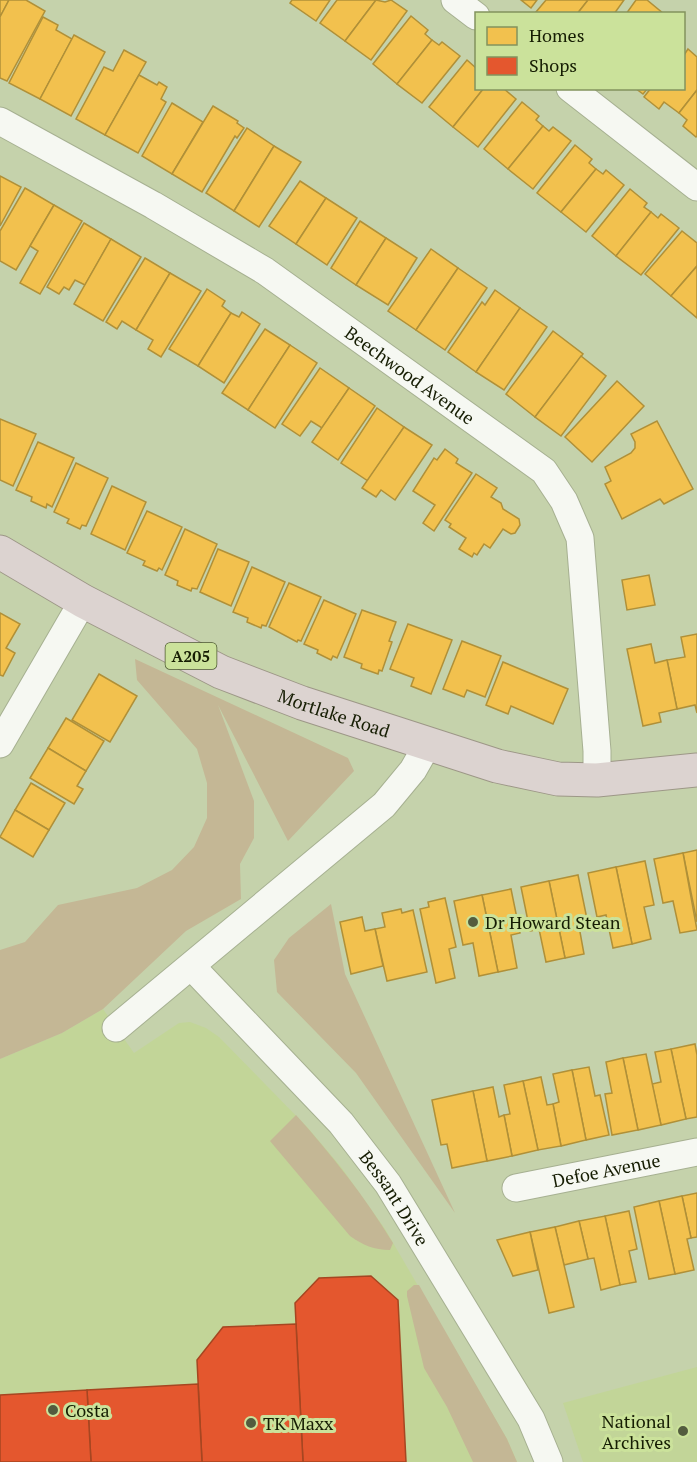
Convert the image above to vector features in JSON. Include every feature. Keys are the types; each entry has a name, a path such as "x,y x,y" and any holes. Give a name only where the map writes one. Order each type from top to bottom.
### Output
{"highway":[{"name":"Mortlake Road","path":"0,552 83,601 221,672 302,703 429,742 497,766 558,778 597,780 697,770"}],"street":[{"path":"455,0 475,15"},
{"path":"573,90 697,187"},
{"name":"Beechwood Avenue","path":"0,121 153,205 265,271 544,471 564,501 580,538 597,751 597,780"},
{"path":"0,744 83,601"},
{"path":"116,1028 384,805 413,770 429,742"},
{"name":"Bessant Drive","path":"192,967 341,1123 388,1184 531,1419 549,1462"},
{"name":"Defoe Avenue","path":"516,1188 697,1152"}],"shaded area":[{"path":"135,659 348,758 354,771 288,841 218,705 254,801 254,838 240,864 241,899 186,931 103,1009 62,1033 0,1059 0,950 25,942 58,905 137,888 172,870 194,847 207,818 207,783 197,749 137,680"},
{"path":"331,904 345,974 455,1213 356,1073 277,992 274,960 289,938"},
{"path":"103,1009 134,1053 179,1023 190,1022 206,1028 219,1037 308,1128 341,1167 385,1229 507,1439 517,1462 0,1462 0,1059 62,1033"},
{"path":"296,1115 371,1209 393,1243 390,1250 369,1246 350,1236 270,1141"},
{"path":"414,1285 419,1285 507,1439 517,1462 473,1462 447,1407 424,1368 407,1296 407,1291"},
{"path":"697,1367 697,1462 583,1462 563,1403"}],"building: Homes":[{"path":"0,0 9,0 0,17"},
{"path":"9,0 26,0 45,11 7,81 0,78 0,17"},
{"path":"292,0 330,0 316,21 290,3"},
{"path":"337,0 376,0 345,41 320,23"},
{"path":"376,0 385,2 391,0 407,11 371,60 345,41"},
{"path":"521,0 537,0 531,8"},
{"path":"546,0 588,0 579,12 536,12"},
{"path":"588,0 624,0 615,12 579,12"},
{"path":"636,0 647,0 662,12 627,12"},
{"path":"411,16 428,30 425,34 432,40 397,84 373,64"},
{"path":"43,17 58,25 56,30 72,39 40,99 9,83"},
{"path":"74,35 105,52 71,116 40,99"},
{"path":"432,40 439,45 442,42 460,56 422,103 397,84"},
{"path":"688,49 697,57 697,90 679,113 664,102 659,109 644,97 649,90 685,90 685,54"},
{"path":"124,50 146,62 105,135 76,119 104,67 113,71"},
{"path":"467,60 475,67 475,90 482,90 453,127 429,107"},
{"path":"139,75 157,85 159,82 167,87 161,99 166,102 138,153 105,135"},
{"path":"482,90 505,90 516,99 478,147 453,127"},
{"path":"697,90 696,137 683,126 687,120 679,113"},
{"path":"522,102 539,116 536,120 543,126 508,169 484,149"},
{"path":"172,103 203,122 172,174 142,156"},
{"path":"213,106 238,121 237,123 244,128 237,138 235,136 202,192 172,174"},
{"path":"543,126 549,131 553,127 571,141 533,189 508,169"},
{"path":"247,128 274,146 234,211 206,193"},
{"path":"575,145 592,159 589,163 596,169 561,212 537,193"},
{"path":"274,146 301,162 259,227 234,211"},
{"path":"596,169 603,174 606,170 624,185 586,232 561,212"},
{"path":"0,176 21,187 0,226"},
{"path":"300,181 326,198 296,244 269,226"},
{"path":"25,188 54,205 16,270 0,261 0,231"},
{"path":"630,189 647,203 644,207 651,212 616,256 592,236"},
{"path":"326,198 357,218 327,265 296,244"},
{"path":"54,205 82,221 40,294 20,283 38,251 30,246"},
{"path":"651,212 658,218 661,214 679,228 641,275 616,256"},
{"path":"360,221 386,238 356,285 331,268"},
{"path":"84,223 111,239 85,285 75,280 69,290 64,287 59,294 47,287"},
{"path":"682,231 697,243 697,266 671,296 645,274"},
{"path":"386,238 417,258 388,305 356,285"},
{"path":"111,239 141,257 103,321 74,304"},
{"path":"431,249 458,268 416,330 388,311"},
{"path":"145,258 170,273 136,330 122,321 117,329 106,322"},
{"path":"697,266 697,318 671,296"},
{"path":"458,268 487,288 445,350 416,330"},
{"path":"170,273 201,291 161,357 148,349 153,340 136,330"},
{"path":"207,289 225,301 222,306 231,313 198,366 169,349"},
{"path":"495,290 520,308 476,372 448,352 482,302 485,305"},
{"path":"520,308 547,327 504,390 476,372"},
{"path":"242,312 260,324 224,383 198,366 231,313 239,317"},
{"path":"265,329 290,345 248,410 222,393"},
{"path":"553,331 583,354 535,417 506,394"},
{"path":"290,345 317,363 275,428 248,410"},
{"path":"581,356 606,376 561,436 535,417"},
{"path":"320,368 349,388 322,428 311,421 300,436 282,424"},
{"path":"617,381 644,406 592,462 565,437"},
{"path":"349,388 375,406 338,460 312,442"},
{"path":"377,408 404,427 368,481 341,463"},
{"path":"0,419 36,434 13,486 0,480"},
{"path":"657,421 693,489 664,504 660,499 622,519 605,484 611,481 605,467 631,453 635,448 631,434"},
{"path":"404,427 432,445 395,500 381,490 376,497 362,488"},
{"path":"38,442 74,458 52,507 47,504 46,508 31,501 32,497 16,490"},
{"path":"445,449 458,459 456,463 472,473 434,531 423,523 435,505 413,491 434,458 437,460"},
{"path":"76,463 108,478 86,526 82,525 80,529 67,523 69,519 54,512"},
{"path":"476,474 497,488 491,497 501,503 503,509 519,519 520,525 515,533 511,534 503,529 490,548 484,544 477,555 474,553 472,557 459,549 466,538 449,527 451,524 445,520"},
{"path":"112,486 146,502 125,550 91,534"},
{"path":"147,511 182,527 162,570 159,568 157,571 143,565 145,561 127,553"},
{"path":"185,529 217,544 197,589 192,588 191,591 177,585 178,581 165,575"},
{"path":"218,549 249,562 231,606 200,592"},
{"path":"252,567 285,582 266,626 262,625 261,628 247,622 248,618 233,612"},
{"path":"649,575 655,605 627,610 622,580"},
{"path":"289,583 321,597 301,641 297,642 269,627"},
{"path":"324,600 356,614 337,658 333,656 331,660 317,653 318,650 304,644"},
{"path":"362,610 396,622 382,671 379,670 378,674 361,668 362,664 344,657"},
{"path":"0,613 20,624 6,648 15,653 3,676 0,675"},
{"path":"408,624 452,640 431,694 411,686 414,678 390,669"},
{"path":"697,634 697,713 695,705 677,709 667,660 685,657 681,637"},
{"path":"462,641 501,656 485,697 467,690 464,697 443,689"},
{"path":"651,644 655,663 667,660 677,709 659,713 661,722 643,726 627,649"},
{"path":"503,662 568,689 553,724 511,706 508,714 486,705"},
{"path":"99,674 137,696 110,742 72,720"},
{"path":"66,718 104,741 86,771 48,748"},
{"path":"48,748 86,771 77,786 83,789 74,804 30,778"},
{"path":"31,783 65,803 49,830 15,810"},
{"path":"15,810 49,830 33,857 0,837"},
{"path":"697,850 697,922 683,853"},
{"path":"683,853 697,930 680,933 673,901 663,903 654,859"},
{"path":"645,861 654,905 644,907 651,939 632,944 616,867"},
{"path":"616,867 632,944 613,948 606,915 597,917 588,873"},
{"path":"578,875 587,919 578,921 584,954 565,958 549,881"},
{"path":"549,881 565,958 546,962 539,929 530,931 521,887"},
{"path":"511,889 520,933 511,935 517,968 498,972 482,895"},
{"name":"Dr Howard Stean","path":"482,895 498,972 479,976 473,943 463,945 454,901"},
{"path":"445,898 456,947 449,949 455,978 436,983 420,909 429,907 428,902"},
{"path":"401,909 402,913 413,910 427,972 387,981 375,929 385,927 382,913"},
{"path":"362,917 365,931 375,929 383,966 351,974 340,922"},
{"path":"695,1044 697,1117 686,1119 671,1049"},
{"path":"671,1049 686,1119 661,1125 652,1084 661,1082 655,1052"},
{"path":"646,1054 661,1125 638,1130 623,1058"},
{"path":"623,1058 638,1130 612,1135 605,1094 612,1093 606,1062"},
{"path":"589,1067 595,1096 600,1095 609,1135 586,1140 572,1070"},
{"path":"572,1070 586,1140 561,1146 553,1104 559,1102 553,1074"},
{"path":"541,1077 547,1105 553,1104 561,1146 538,1150 523,1081"},
{"path":"523,1081 538,1150 512,1156 504,1115 510,1114 504,1085"},
{"path":"493,1087 499,1117 504,1115 512,1156 487,1161 473,1091"},
{"path":"473,1091 487,1161 452,1168 447,1144 441,1145 432,1100"},
{"path":"697,1193 697,1237 691,1238 682,1196"},
{"path":"682,1196 691,1238 687,1239 694,1270 675,1274 659,1201"},
{"path":"659,1201 675,1274 649,1279 634,1207"},
{"path":"629,1211 637,1249 629,1251 636,1282 620,1285 605,1216"},
{"path":"605,1216 620,1285 601,1290 594,1258 588,1259 579,1221"},
{"path":"579,1221 588,1259 564,1265 555,1227"},
{"path":"555,1227 574,1307 549,1313 530,1232"},
{"path":"530,1232 538,1270 513,1276 497,1240"}],"building: Shops":[{"path":"371,1276 398,1300 406,1462 303,1462 295,1303 319,1278"},
{"name":"TK Maxx","path":"296,1324 303,1462 202,1462 197,1360 223,1327"},
{"path":"198,1384 202,1462 91,1462 87,1390"},
{"path":"87,1390 91,1462 0,1462 0,1395"}],"place":[{"name":"Dr Howard Stean","path":"473,922"},
{"name":"Costa","path":"53,1410"},
{"name":"TK Maxx","path":"251,1423"},
{"name":"National Archives","path":"683,1431"}]}
